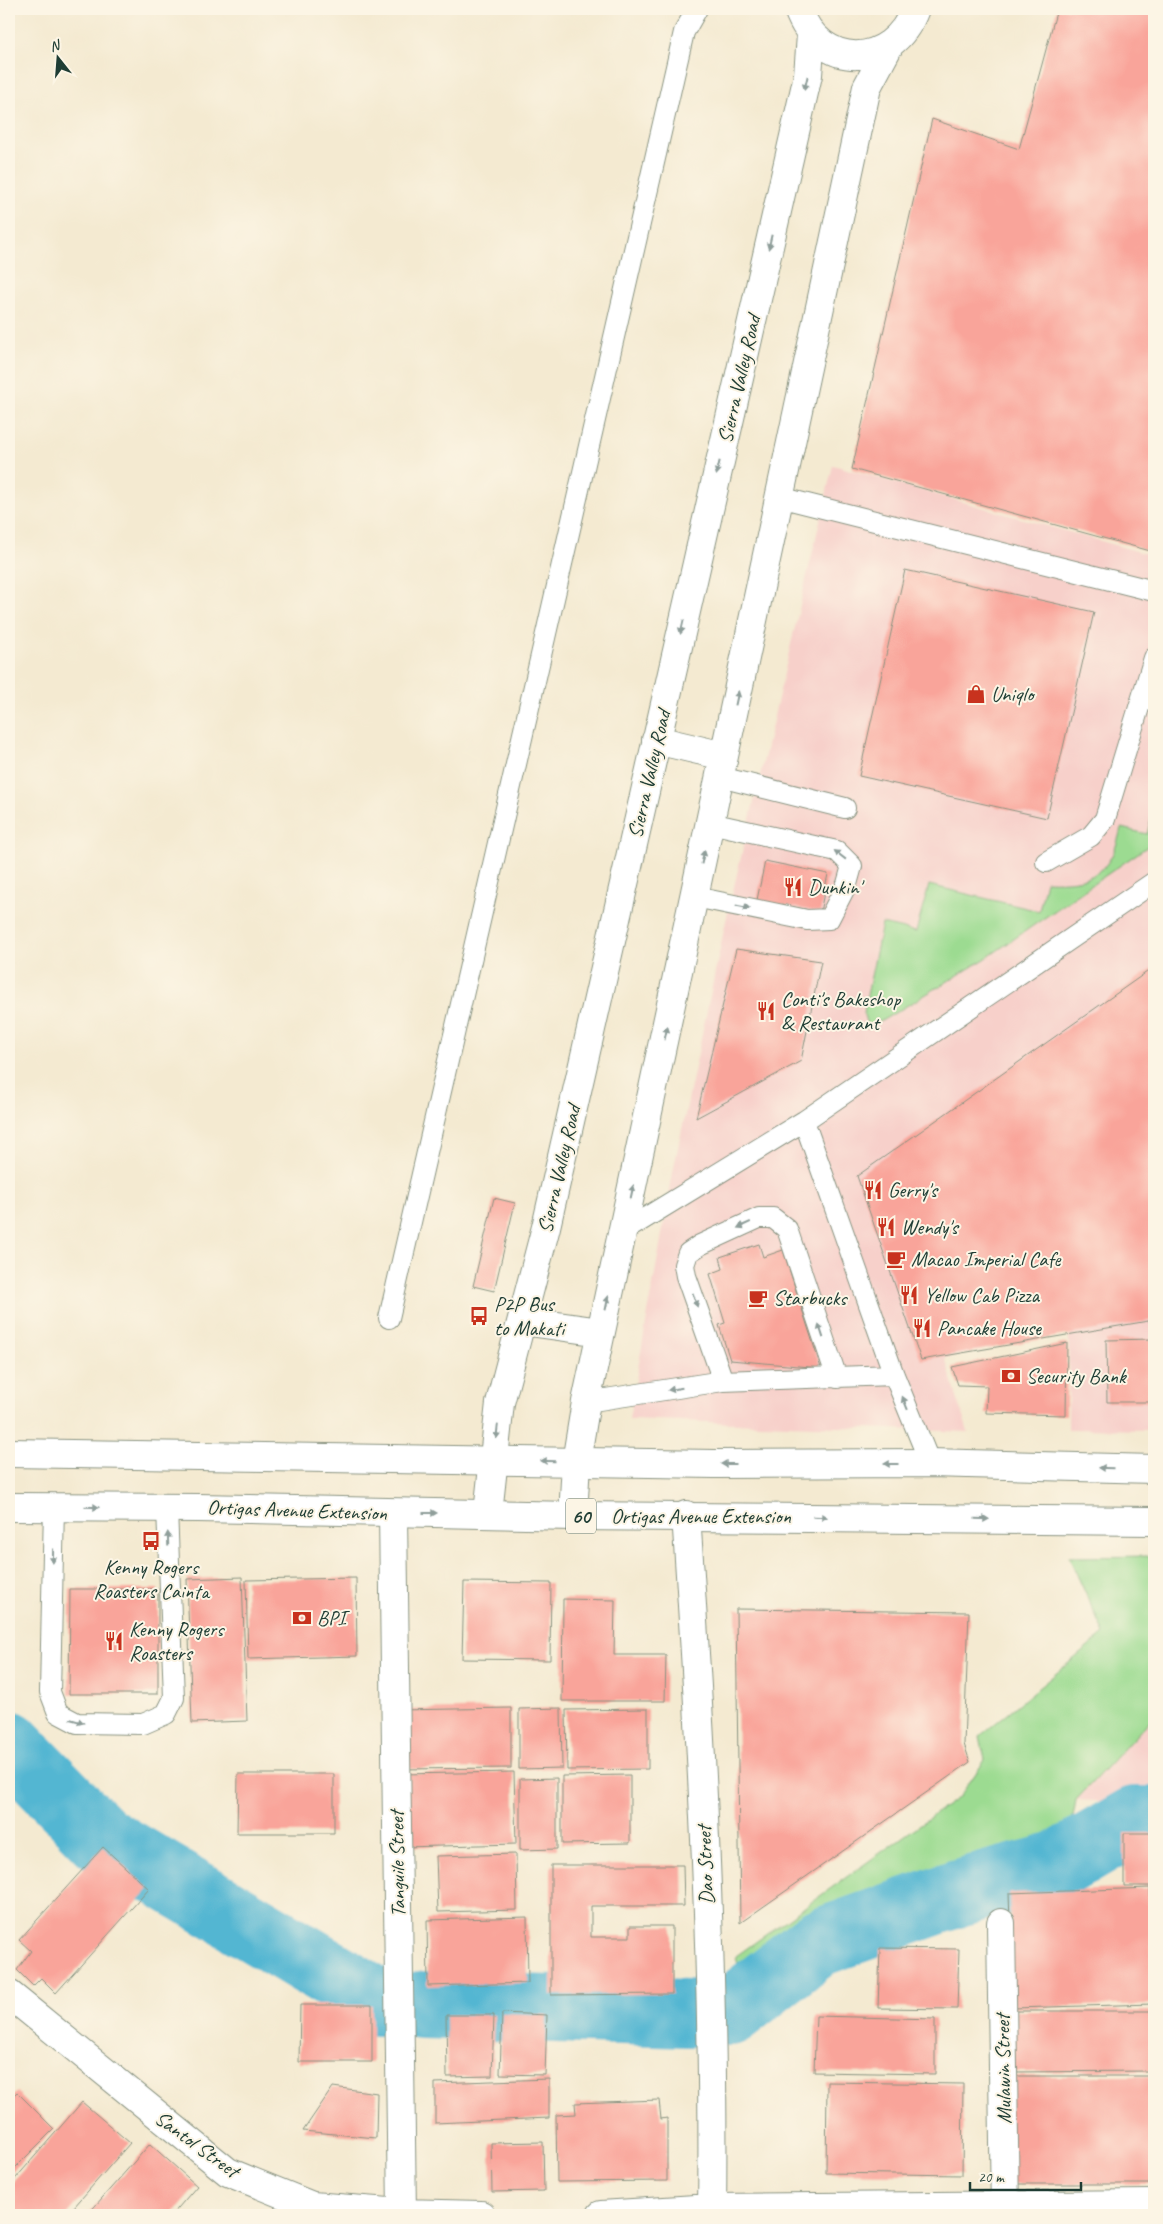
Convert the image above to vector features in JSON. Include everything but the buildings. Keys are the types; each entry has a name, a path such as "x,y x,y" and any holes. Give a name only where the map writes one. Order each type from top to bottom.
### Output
{"street":[{"path":"798,9 811,35 824,46 856,55 873,53 889,46"},
{"path":"573,1516 576,1462 586,1402 867,87 889,46 905,30 915,9"},
{"name":"Sierra Valley Road","path":"488,1513 500,1403 546,1227 808,75 811,35"},
{"path":"656,740 722,767"},
{"path":"522,1321 601,1332"},
{"path":"9,1453 576,1462 930,1464 1154,1469"},
{"name":"Ortigas Avenue Extension","path":"9,1507 488,1513 573,1516 1154,1520"},
{"name":"Tanguile Street","path":"392,1513 402,2214"},
{"name":"Dao Street","path":"686,1516 698,1696 708,1954 712,2212"},
{"name":"Mulawin Street","path":"1001,1923 1005,2211"},
{"name":"Santol Street","path":"9,1995 228,2172 312,2206 402,2214 481,2215"},
{"path":"601,2215 712,2212 1005,2211 1154,2204"}],"lane":[{"path":"389,1318 684,32 698,9"},
{"path":"780,497 1154,591"},
{"path":"1046,862 1091,836 1106,819 1154,658"},
{"path":"722,767 846,808"},
{"path":"695,897 807,920 829,919 847,884 852,866 836,850 710,823"},
{"path":"624,1231 804,1121 1154,882"},
{"path":"804,1121 894,1375 930,1464"},
{"path":"723,1381 686,1276 684,1265 688,1253 700,1245 760,1218 773,1218 788,1229 837,1378"},
{"path":"586,1402 723,1381 894,1375"},
{"path":"54,1507 50,1692 58,1713 77,1723 124,1724 143,1724 166,1714 174,1698 167,1508"}],"shaded area":[{"path":"833,465 1154,556 1154,1430 1068,1429 1069,1332 945,1358 968,1432 629,1419 674,1167 725,925"},
{"path":"1154,1716 1154,1804 1076,1800"}],"green space":[{"path":"1154,808 1154,842 985,959 868,1029 864,1015 865,1005 882,924 916,932 929,885 1039,911 1046,881 1076,880 1087,878 1097,873 1112,856 1121,828 1147,834"},
{"path":"1154,1556 1154,1716 1076,1800 1068,1845 817,1934 743,1988 736,1956 960,1796 985,1760 980,1736 1104,1634 1069,1557"}],"waterway":[{"path":"9,1744 101,1838 378,2002"},
{"path":"730,2012 818,1943 958,1893 1057,1866 1135,1820 1154,1820"},
{"path":"421,2005 689,2013"}],"place":[{"name":"Uniqlo","path":"976,694"},
{"name":"Dunkin'","path":"793,887"},
{"name":"Conti's Bakeshop & Restaurant","path":"766,1011"},
{"name":"Gerry's","path":"873,1190"},
{"name":"Wendy's","path":"886,1227"},
{"name":"Macao Imperial Cafe","path":"896,1259"},
{"name":"Yellow Cab Pizza","path":"909,1295"},
{"name":"Starbucks","path":"758,1298"},
{"name":"P2P Bus to Makati","path":"479,1316"},
{"name":"Pancake House","path":"922,1328"},
{"name":"Security Bank","path":"1011,1376"},
{"name":"Kenny Rogers Roasters Cainta","path":"151,1541"},
{"name":"BPI","path":"302,1618"},
{"name":"Kenny Rogers Roasters","path":"114,1641"}]}
